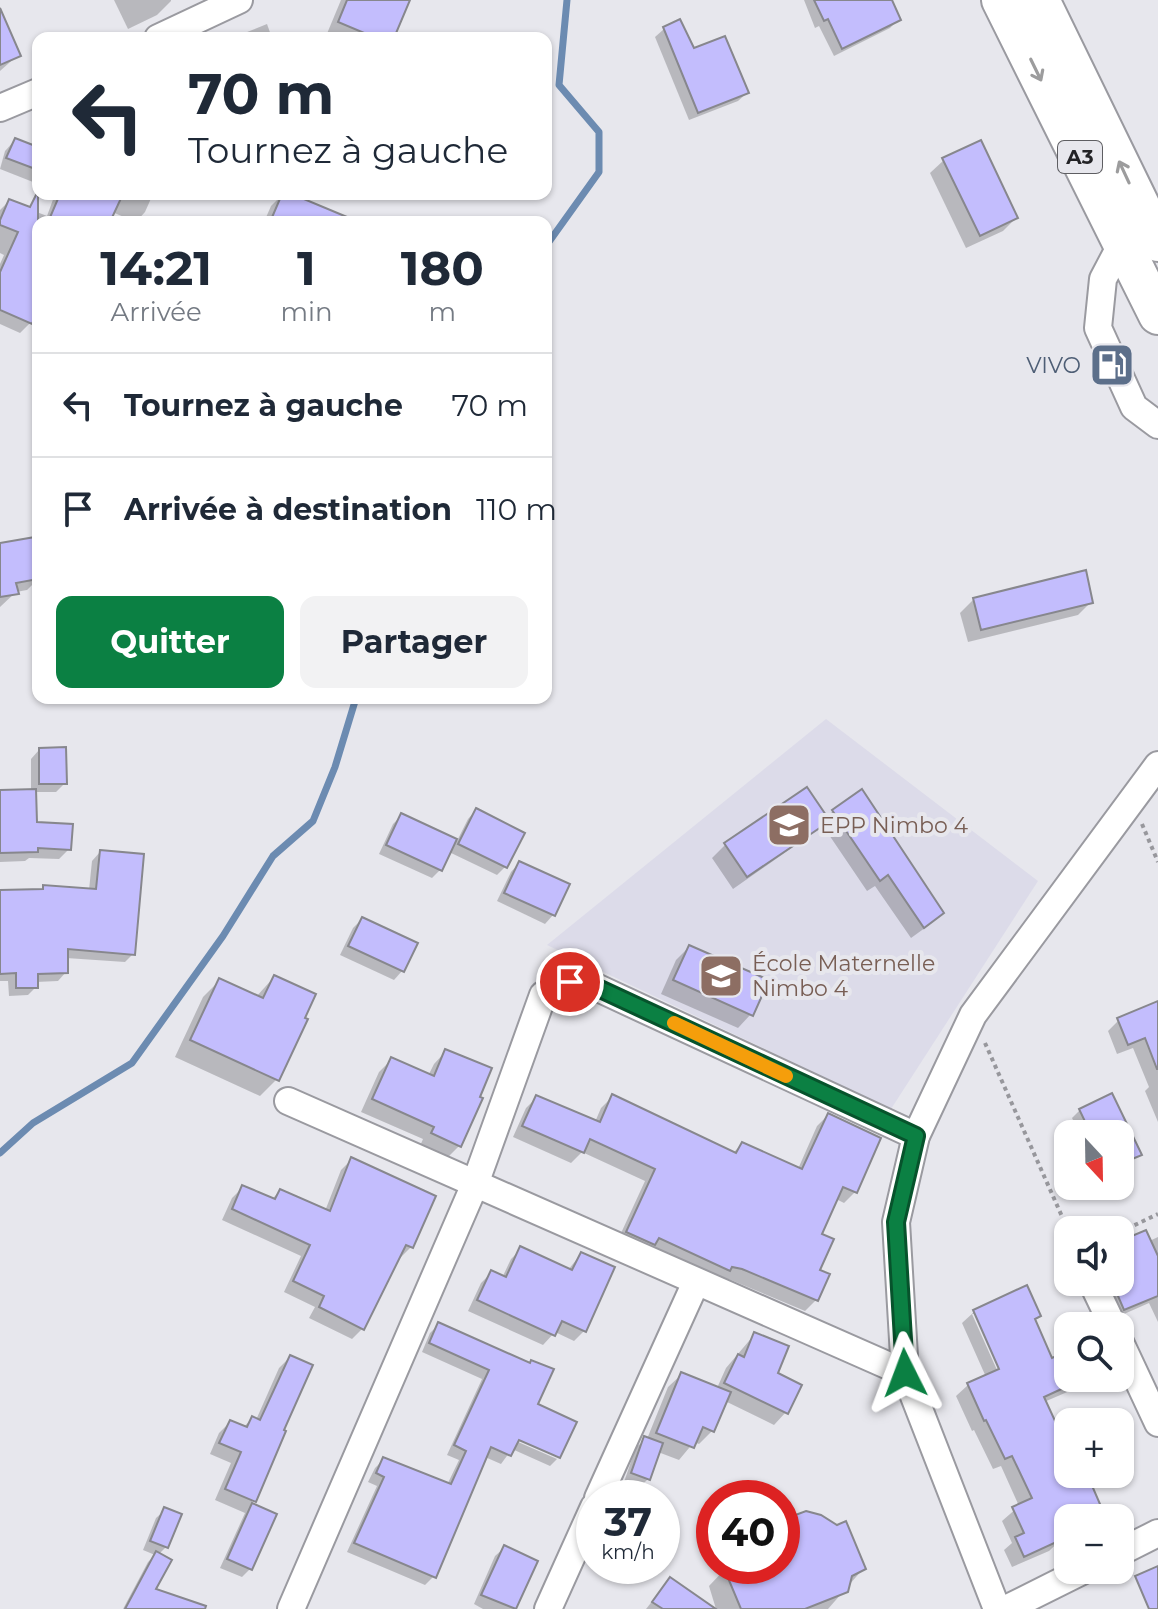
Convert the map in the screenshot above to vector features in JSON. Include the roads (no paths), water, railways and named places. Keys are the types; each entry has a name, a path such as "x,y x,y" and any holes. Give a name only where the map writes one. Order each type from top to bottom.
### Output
{"highway":[{"name":"A3","path":"1001,0 1140,243 1158,315"},
{"name":"A3","path":"1040,0 1150,210 1140,243"}],"street":[{"path":"171,32 239,0"},
{"path":"0,108 32,95"},
{"path":"1140,243 1103,279 1098,328 1134,407 1158,425"},
{"path":"997,1609 905,1373 896,1222 916,1136 973,1015 1158,765"},
{"path":"291,1609 475,1184 543,995 555,985 570,982 598,988 916,1136"},
{"path":"288,1101 905,1373"},
{"path":"606,1480 696,1282"},
{"path":"1134,1372 1158,1423"},
{"path":"1134,1545 1158,1533"},
{"path":"548,1609 576,1547"},
{"path":"1006,1609 1056,1584"}],"waterway":[{"path":"552,238 599,172 599,132 559,85 567,0"},
{"path":"0,1153 33,1123 132,1063 223,936 273,856 313,821 335,767 354,704"}],"place":[{"name":"VIVO","path":"1112,365"},
{"name":"EPP Nimbo 4","path":"789,825"},
{"name":"École Maternelle Nimbo 4","path":"721,976"}]}
